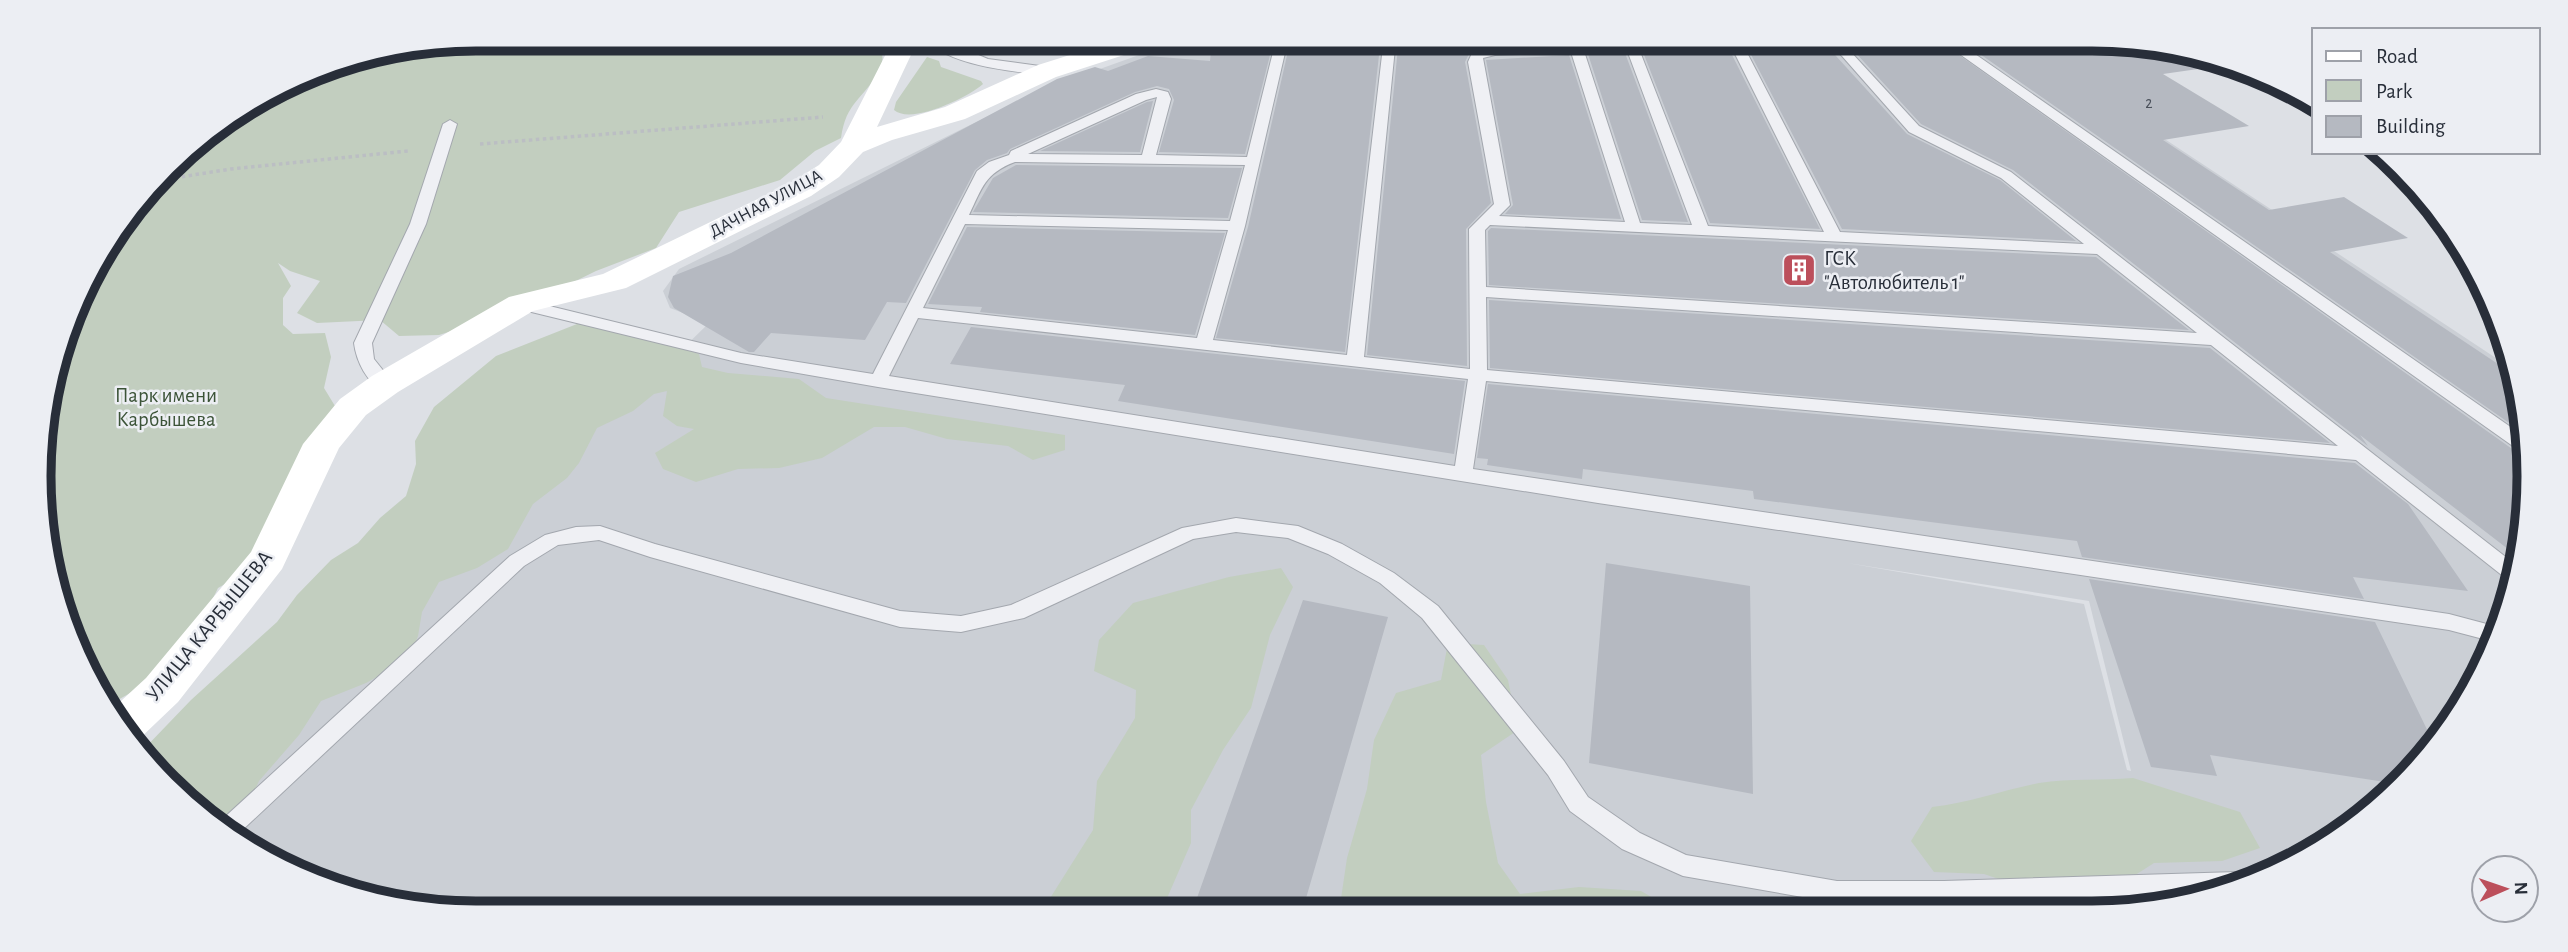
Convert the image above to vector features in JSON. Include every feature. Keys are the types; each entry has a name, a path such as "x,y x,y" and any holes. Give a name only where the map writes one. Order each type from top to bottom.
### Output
{"street":[{"path":"853,146 901,51"},
{"name":"ДАЧНАЯ УЛИЦА","path":"385,384 521,304 614,281 800,190 829,171 853,146 882,134 955,113 1047,71 1111,51"},
{"name":"УЛИЦА КАРБЫШЕВА","path":"129,721 162,690 268,559 322,444 353,407 385,384"}],"lane":[{"path":"950,51 994,67 1047,71"},
{"path":"1204,343 1254,161 1279,51"},
{"path":"1355,361 1389,51"},
{"path":"1463,474 1478,375 1477,229 1502,205 1475,62 1477,55 1494,51"},
{"path":"1577,51 1634,227"},
{"path":"1634,51 1702,231"},
{"path":"1740,51 1834,237"},
{"path":"1845,51 1914,129 2006,175 2507,569"},
{"path":"1962,51 2515,439"},
{"path":"878,381 982,174 994,164 1141,97 1156,93 1163,95 1164,99 1148,159"},
{"path":"385,384 365,360 363,343 418,224 450,124"},
{"path":"994,164 1013,158 1037,157 1254,161"},
{"path":"959,219 1237,226"},
{"path":"1486,220 2103,250"},
{"path":"1477,292 2217,340"},
{"path":"521,304 741,358 878,381 1463,474 2449,622 2488,632"},
{"path":"912,312 1478,375 2359,454"},
{"path":"233,825 517,561 552,540 576,534 600,533 650,550 900,619 961,624 1016,612 1189,533 1236,525 1291,531 1335,549 1387,578 1430,612 1556,768 1579,804 1631,841 1683,865 1837,892 1944,892 2213,884"}],"path":[{"path":"172,178 231,169 443,147 870,114"}],"shaded area":[{"path":"1155,51 2092,51 2139,53 2166,70 2092,91 2502,362 2514,420 2516,504 2514,532 2503,586 2485,639 2460,689 2429,735 2393,777 2351,813 2305,844 2255,869 2202,887 2148,898 2092,901 448,900 393,893 339,879 263,844 217,813 407,509 667,364 709,323 670,308 663,291 679,269 1041,90","holes":["1847,563 2089,601 2131,771 2127,770 2084,604"]}],"green space":[{"name":"Парк имени Карбышева","path":"476,51 882,51 881,67 851,108 841,138 815,151 780,180 679,212 656,248 477,323 439,335 399,336 380,320 317,323 297,313 320,281 290,271 278,263 291,286 283,298 283,325 293,334 325,333 331,357 324,388 335,406 268,559 218,588 200,625 166,673 115,701 95,664 73,613 59,559 52,504 52,448 54,420 65,366 83,313 95,288 122,240 139,217 175,175 196,156 240,122 313,83 366,65 420,54"},
{"path":"927,57 939,61 941,67 983,84 939,108 913,114 902,114 894,110 896,102"},
{"path":"607,323 699,354 702,367 728,373 799,379 826,398 1065,435 1065,450 1033,460 1008,446 947,439 905,427 874,427 822,458 779,468 738,469 696,482 663,469 655,453 694,429 677,426 663,416 667,391 654,394 633,411 597,428 579,463 567,478 533,504 508,549 477,568 439,582 422,612 418,636 409,659 366,683 321,701 299,735 259,781 237,828 175,777 147,745 191,700 277,622 297,595 331,560 358,543 380,518 406,496 416,464 415,441 434,407 496,356 577,324"},
{"path":"1281,568 1293,587 1270,635 1251,708 1223,750 1191,810 1191,843 1166,901 1048,901 1093,830 1097,781 1135,718 1136,690 1094,671 1099,640 1133,603 1229,577"},
{"path":"1448,643 1484,645 1508,680 1518,730 1481,755 1486,802 1498,863 1520,894 1579,887 1641,891 1658,901 1341,901 1347,858 1367,789 1374,740 1396,693 1441,680"},
{"path":"2133,778 2240,812 2260,848 2222,861 2154,863 2115,888 2057,899 1984,874 1934,872 1911,841 1932,807 2039,783"}],"building":[{"path":"1211,51 1271,51 1245,154 1159,152 1174,100 1169,89 1157,86 1135,92 987,160 975,170 906,303 887,302 865,340 771,333 754,352 749,352 674,308 668,297 673,276 731,253 1057,79 1095,67 1108,71 1148,56 1210,61"},
{"path":"1288,51 1380,51 1345,352 1216,338 1248,227"},
{"path":"1398,51 1473,51 1465,62 1491,203 1466,229 1467,366 1367,355"},
{"path":"1730,51 1820,229 1710,223 1643,52"},
{"path":"1749,51 1831,51 1907,134 2000,180 2076,241 1842,229"},
{"path":"1854,51 1953,51 2516,451 2516,504 2510,551 2360,435 2368,446 2013,170 1921,124"},
{"path":"1976,51 2120,52 2148,54 2210,67 2163,74 2249,126 2163,140 2269,210 2344,197 2408,238 2330,252 2503,368 2514,427"},
{"path":"1625,53 1688,222 1642,220 1588,54"},
{"path":"1569,55 1621,219 1505,214 1513,205 1486,60"},
{"path":"1153,101 1140,152 1040,151 1147,102"},
{"path":"1016,165 1242,168 1228,218 973,212 993,178"},
{"path":"967,227 1225,233 1195,335 980,312 982,307 928,304"},
{"name":"ГСК \"Автолюбитель 1\"","path":"1491,228 2096,257 2189,330 1489,285 1488,231"},
{"path":"1489,300 2210,348 2330,443 1490,368"},
{"path":"971,327 1465,381 1454,454 1118,401 1125,385 950,364"},
{"path":"1488,384 2355,463 2408,504 2468,591 2353,577 2364,599 2082,557 2077,541 1754,499 1753,491 1583,469 1582,479 1487,465 1488,459 1477,458"},
{"path":"1606,563 1750,586 1753,794 1589,763"},
{"path":"2089,579 2375,622 2429,734 2387,782 2210,755 2217,776 2151,767"},
{"path":"1303,600 1388,617 1305,901 1196,901"}],"place":[{"name":"ГСК \"Автолюбитель 1\"","path":"1799,270"}]}
